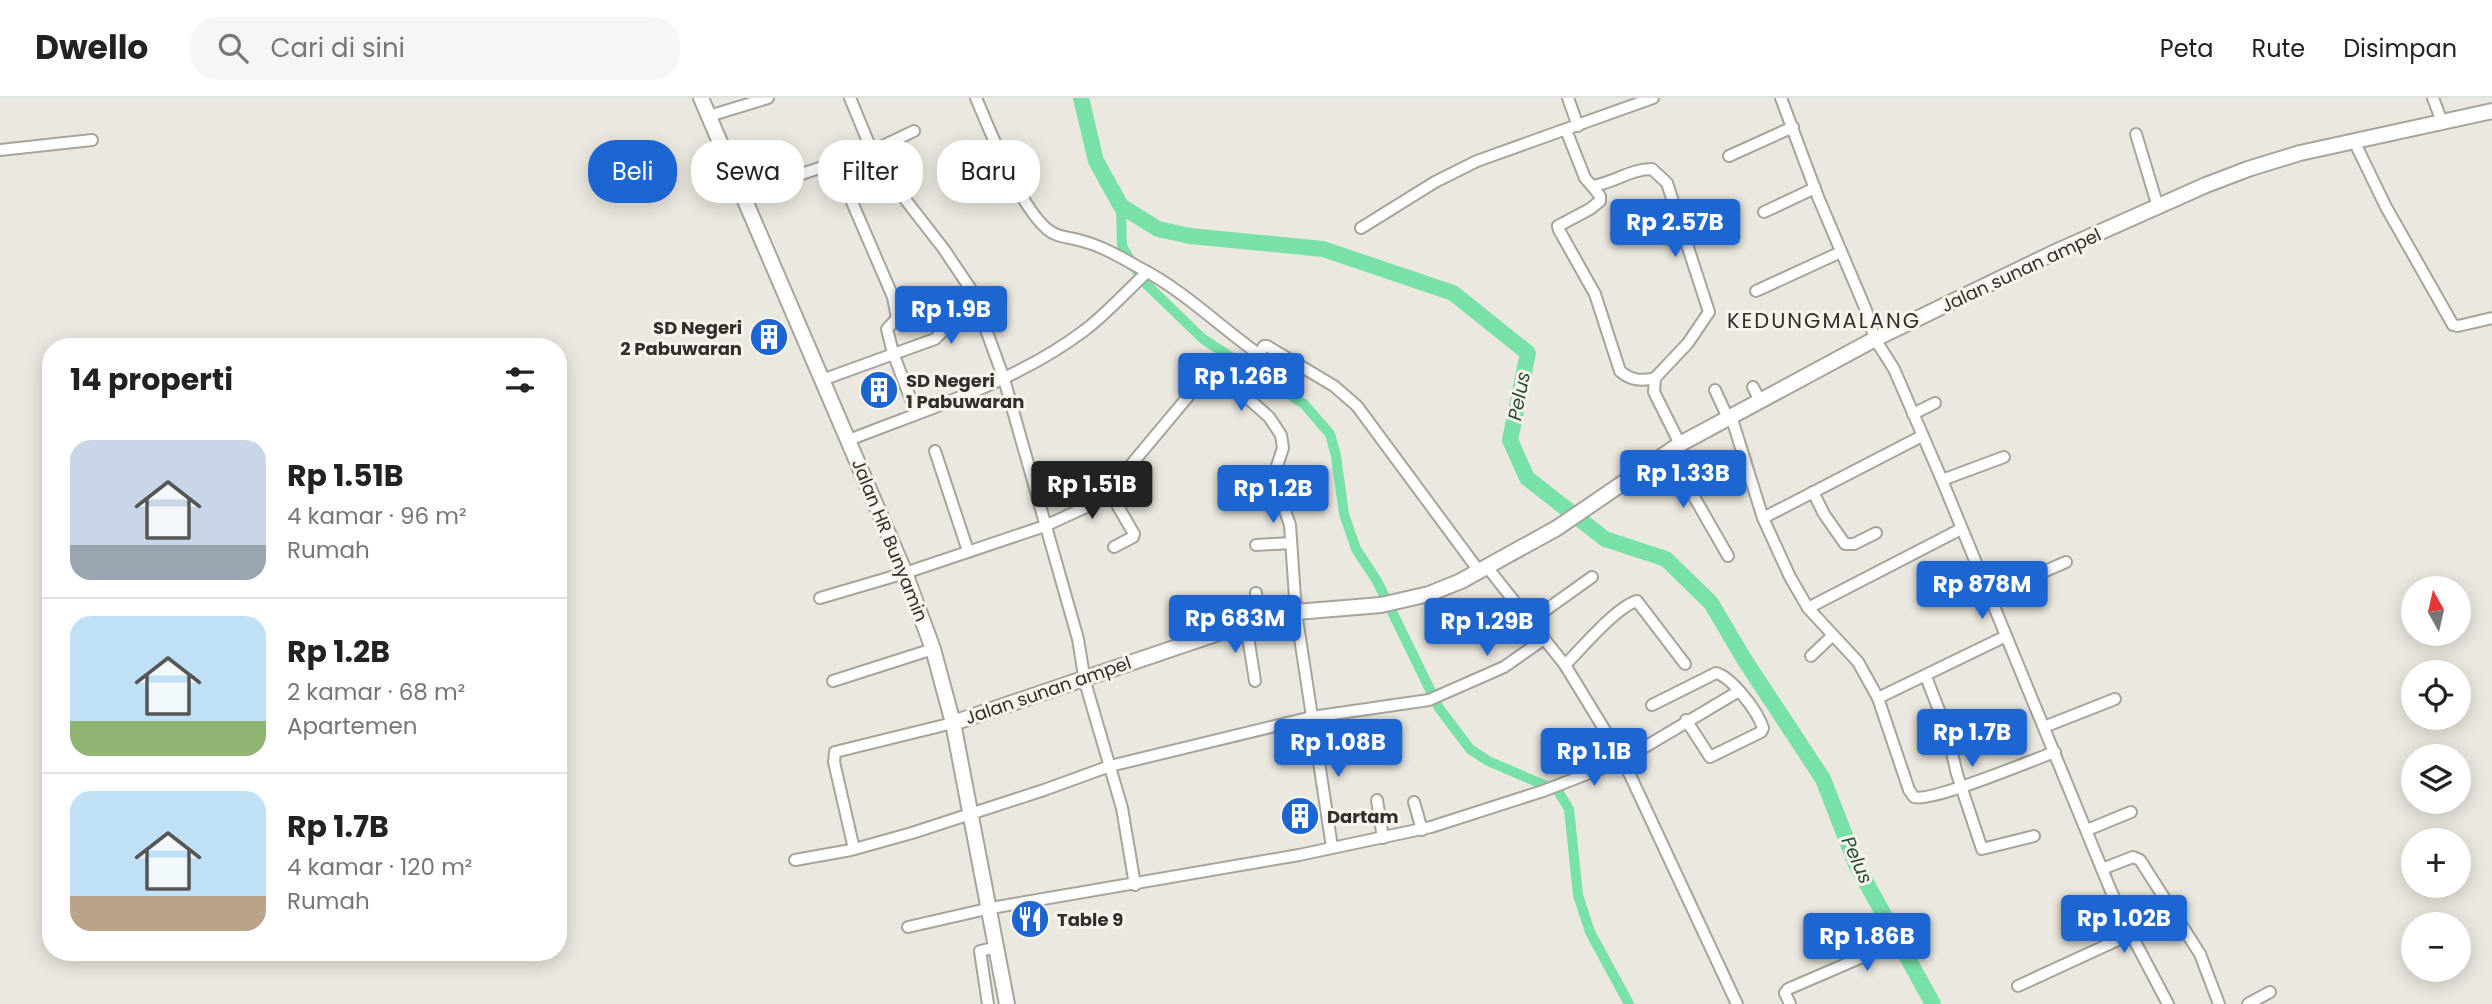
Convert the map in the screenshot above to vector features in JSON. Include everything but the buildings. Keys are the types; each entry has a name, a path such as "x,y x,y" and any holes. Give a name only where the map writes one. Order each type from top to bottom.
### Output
{"main road":[{"name":"Jalan HR Bunyamin","path":"701,98 720,140"},
{"name":"Jalan sunan ampel","path":"953,723 1253,622 1296,612 1381,605 1429,594 1483,569 1557,528 1678,445 1729,417 1875,339 2051,254 2248,169 2300,153 2492,111"},
{"name":"Jalan HR Bunyamin","path":"747,203 905,573 933,649 953,723 991,908 1007,1004"}],"street":[{"path":"709,116 768,98"},
{"path":"850,98 867,140"},
{"path":"976,98 994,141 1036,218 1049,232 1083,241 1147,272 1170,285 1257,353 1260,353 1264,346 1268,346 1334,386 1354,402 1483,569 1565,665 1623,760 1737,1004"},
{"path":"1568,98 1578,126"},
{"path":"1361,228 1456,170 1653,98"},
{"path":"1781,98 1866,310 1875,339 1894,369 1942,480 2102,869 2131,934 2168,1004"},
{"path":"2433,98 2442,122"},
{"path":"1729,156 1793,127"},
{"path":"1566,130 1585,177 1592,186 1600,196 1600,201 1558,226 1559,230 1595,294 1620,372 1643,381 1655,378 1688,343 1709,312 1667,183 1652,169 1640,169 1606,184 1592,186"},
{"path":"895,140 914,131"},
{"path":"2136,134 2158,207"},
{"path":"0,150 92,140"},
{"path":"2354,141 2386,207 2454,325 2492,318"},
{"path":"1764,212 1815,188"},
{"path":"852,203 893,297 897,318 887,329 892,353 916,414"},
{"path":"908,203 972,291 1004,379 1078,639 1084,678 1122,808 1135,885"},
{"path":"1756,291 1841,252"},
{"path":"849,440 1004,379 1035,363 1086,329 1147,272"},
{"path":"822,380 935,339 953,321 972,291"},
{"path":"820,598 1045,526 1084,508 1115,484 1210,371 1215,369 1269,417 1281,435 1283,448 1277,466 1277,488 1290,525 1296,612 1332,847"},
{"path":"1655,378 1654,392 1678,445 1696,502 1728,556"},
{"path":"1753,387 1760,401"},
{"path":"1715,390 1729,417 1763,518 1790,578 1808,608 1858,662 1878,698 1909,790 1914,797 1922,799 1961,787 2055,752"},
{"path":"1913,414 1935,403"},
{"path":"1763,518 1922,436"},
{"path":"935,451 968,551"},
{"path":"1942,480 2004,457"},
{"path":"1108,489 1134,534 1114,547"},
{"path":"1813,492 1824,514 1845,544 1854,544 1876,533"},
{"path":"1808,608 1961,529"},
{"path":"1256,545 1290,543"},
{"path":"1988,597 2066,562"},
{"path":"1529,622 1592,577"},
{"path":"1255,681 1253,622 1256,593"},
{"path":"1565,665 1615,615 1637,601 1685,664"},
{"path":"1223,631 1221,611 1227,607"},
{"path":"1811,656 1832,636"},
{"path":"1878,698 2006,636"},
{"path":"794,860 854,849 971,815 1110,766 1312,717 1429,701 1504,667 1544,639"},
{"path":"833,681 933,649"},
{"path":"1652,705 1716,673 1721,674 1739,691 1762,723 1761,732 1710,757 1686,720"},
{"path":"1926,677 1946,728 1961,787 1982,849 2034,836"},
{"path":"908,927 991,908 1135,885 1422,830 1543,791 1623,760 1686,720 1739,691"},
{"path":"2043,727 2115,699"},
{"path":"854,849 834,762 835,752 953,723"},
{"path":"1377,800 1383,838"},
{"path":"1414,802 1422,830"},
{"path":"2087,830 2131,812"},
{"path":"2102,869 2133,857 2140,860 2200,954 2219,1004"},
{"path":"1790,1004 1785,993 1788,989 1867,955 1868,951 1856,921"},
{"path":"2018,986 2131,934"},
{"path":"988,1004 980,951 998,947"},
{"path":"2248,1004 2270,992"}],"waterway":[{"name":"Pelus","path":"1081,98 1096,161 1121,206 1158,229 1190,236 1323,249 1453,293 1528,353 1510,440 1527,478 1605,539 1666,559 1711,603 1744,659 1823,779 1856,864 1933,1004"},
{"path":"1121,206 1122,246 1143,281 1203,339 1304,404 1330,434 1336,456 1344,514 1356,549 1377,581 1439,708 1470,749 1488,761 1558,791 1569,809 1578,895 1590,932 1629,1004"}],"place":[{"name":"SD Negeri 2 Pabuwaran","path":"769,337"},
{"name":"SD Negeri 1 Pabuwaran","path":"879,390"},
{"name":"Dartam","path":"1300,816"},
{"name":"Table 9","path":"1030,919"}],"district":[{"name":"KEDUNGMALANG","path":"1824,320"}]}
